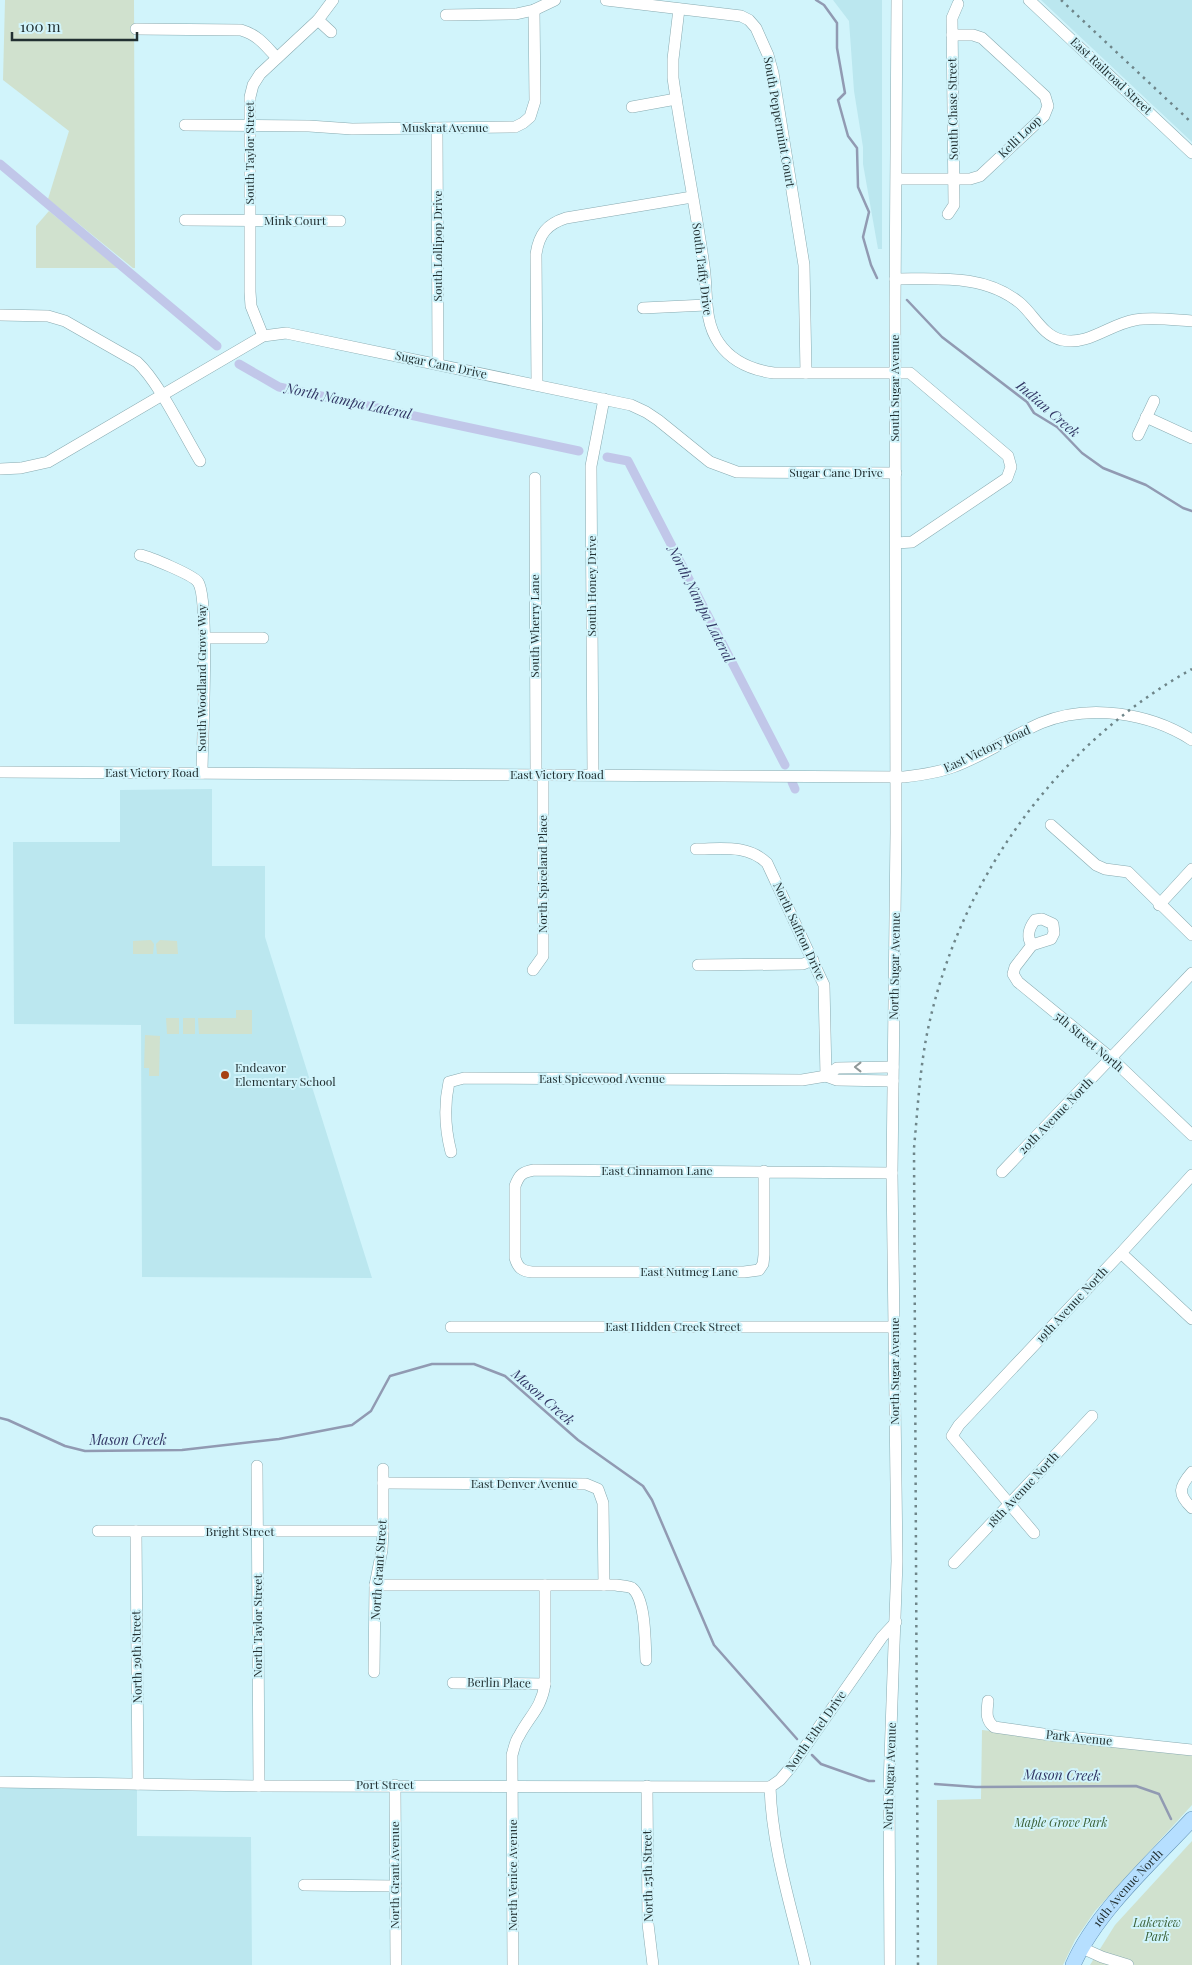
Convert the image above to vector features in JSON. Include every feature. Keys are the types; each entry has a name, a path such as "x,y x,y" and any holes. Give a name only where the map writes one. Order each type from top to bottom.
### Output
{"main road":[{"name":"16th Avenue North","path":"1073,1965 1105,1913 1192,1819"}],"street":[{"name":"South Taylor Street","path":"264,336 250,306 250,97 253,85 260,74 318,20 333,0"},
{"path":"446,15 516,14 534,10 555,0"},
{"name":"South Peppermint Court","path":"606,0 643,2 679,9 741,16 749,20 756,28 768,55 773,73 804,265 806,373"},
{"name":"South Sugar Avenue","path":"896,777 895,279 897,0"},
{"name":"East Railroad Street","path":"1029,0 1192,153"},
{"name":"South Chase Street","path":"948,214 954,206 952,18 958,4"},
{"name":"South Taffy Drive","path":"679,9 672,70 704,267 706,305 710,327 719,343 729,355 743,365 757,371 774,373 910,373 1008,456 1011,467 1007,478 912,542 896,543"},
{"name":"Muskrat Avenue","path":"184,125 309,126 352,129 506,128 523,123 530,117 535,101 534,10"},
{"path":"318,20 331,32"},
{"path":"136,29 241,30 259,38 276,58"},
{"name":"Kelli Loop","path":"897,179 970,179 980,176 1044,116 1048,106 1045,96 982,38 973,35 952,35"},
{"path":"632,107 676,99"},
{"name":"South Lollipop Drive","path":"437,128 438,364"},
{"path":"537,385 536,254 538,242 547,227 556,221 566,218 692,197"},
{"name":"Mink Court","path":"185,220 340,221"},
{"path":"895,279 972,281 995,288 1019,303 1049,335 1060,340 1083,340 1134,320 1192,321"},
{"path":"643,308 706,305"},
{"path":"0,315 48,316 65,321 137,362 143,367 200,461"},
{"name":"Sugar Cane Drive","path":"0,468 21,468 48,462 264,336 280,333 300,334 631,406 646,412 710,462 737,472 896,473"},
{"name":"South Honey Drive","path":"593,775 591,466 604,399"},
{"path":"1138,435 1154,401"},
{"path":"1146,418 1192,438"},
{"name":"South Wherry Lane","path":"535,478 539,774"},
{"name":"South Woodland Grove Way","path":"140,555 194,577 199,583 202,593 204,638 202,773"},
{"path":"204,638 264,638"},
{"name":"East Victory Road","path":"0,772 896,777 928,774 954,767 1043,722 1072,715 1102,713 1139,718 1176,730 1192,740"},
{"name":"North Spiceland Place","path":"532,970 543,956 539,774"},
{"name":"North Sugar Avenue","path":"890,1965 889,1786 897,1562 892,1173 896,777"},
{"path":"1051,825 1096,864 1105,869 1128,872 1192,936"},
{"name":"North Saffron Drive","path":"696,849 746,850 758,855 767,863 824,985 826,1076"},
{"path":"1159,905 1192,869"},
{"name":"5th Street North","path":"1032,945 1015,967 1013,974 1018,982 1111,1058 1192,1135"},
{"path":"698,965 803,964 813,960"},
{"name":"20th Avenue North","path":"1002,1172 1192,973"},
{"name":"East Spicewood Avenue","path":"452,1152 447,1136 446,1096 449,1082 464,1078 802,1080 826,1076 837,1068 893,1067"},
{"name":"East Spicewood Avenue","path":"826,1076 837,1080 893,1081"},
{"name":"East Cinnamon Lane","path":"521,1269 517,1265 516,1258 515,1186 518,1176 525,1171 892,1173"},
{"name":"East Nutmeg Lane","path":"521,1269 532,1272 744,1272 758,1270 763,1264 764,1255 764,1171"},
{"name":"19th Avenue North","path":"1010,1504 952,1436 960,1425 1122,1253 1192,1175"},
{"path":"1122,1253 1192,1319"},
{"name":"East Hidden Creek Street","path":"451,1327 895,1327"},
{"name":"18th Avenue North","path":"954,1563 1092,1416"},
{"name":"North Taylor Street","path":"257,1466 259,1786"},
{"name":"North Grant Street","path":"374,1672 376,1585 383,1532 382,1469"},
{"path":"1192,1472 1183,1482 1180,1491 1184,1501 1192,1508"},
{"name":"East Denver Avenue","path":"383,1483 586,1484 598,1488 603,1503 604,1585"},
{"path":"1010,1504 1034,1533"},
{"name":"Bright Street","path":"98,1531 383,1532"},
{"name":"North 29th Street","path":"136,1531 138,1784"},
{"path":"376,1585 604,1585 631,1588 638,1595 642,1607 646,1660"},
{"name":"North Venice Avenue","path":"513,1965 512,1755 518,1737 543,1698 545,1684 545,1585"},
{"name":"North Ethel Drive","path":"770,1787 780,1780 792,1767 882,1637 896,1622"},
{"name":"Berlin Place","path":"453,1683 545,1684"},
{"name":"Park Avenue","path":"988,1701 987,1714 989,1723 994,1727 1192,1750"},
{"name":"Port Street","path":"0,1782 259,1786 770,1787"},
{"name":"North Grant Avenue","path":"395,1785 396,1965"},
{"name":"North 25th Street","path":"647,1786 648,1924 653,1965"},
{"path":"770,1787 775,1837 805,1965"},
{"path":"304,1885 396,1886"},
{"path":"1082,1948 1102,1957 1128,1965"}],"shaded area":[{"path":"833,0 882,0 882,249 878,249 863,164 863,147 854,91 849,21"},
{"path":"1041,0 1192,0 1192,142"},
{"name":"Endeavor Elementary School","path":"212,789 212,866 265,866 265,937 372,1278 142,1277 141,1025 14,1024 13,842 120,842 120,790"},
{"path":"0,1787 137,1787 137,1836 251,1837 252,1965 0,1965"}],"green space":[{"path":"5,0 134,0 135,268 48,199 69,131 3,80"},
{"path":"49,211 118,268 36,268 36,226"},
{"path":"151,940 154,944 153,954 133,954 133,941"},
{"path":"160,940 177,941 178,954 157,954 156,944"},
{"path":"236,1010 252,1010 252,1034 199,1034 198,1018 236,1018"},
{"path":"166,1018 179,1018 179,1034 167,1034"},
{"path":"183,1018 195,1018 195,1034 183,1034"},
{"path":"145,1035 160,1036 159,1076 149,1076 149,1068 144,1068"},
{"name":"Maple Grove Park","path":"982,1730 1192,1754 1192,1805 1095,1911 1075,1940 1063,1965 937,1965 937,1800 981,1799"},
{"name":"Lakeview Park","path":"1192,1841 1192,1965 1090,1965 1115,1925"}],"waterway":[{"name":"Indian Creek","path":"816,0 824,5 837,23 837,48 845,93 838,100 848,136 857,148 858,187 869,212 863,237 877,278"},
{"name":"North Nampa Lateral","path":"0,164 217,346"},
{"name":"Indian Creek","path":"907,300 942,337 1027,402 1034,413 1057,427 1082,453 1103,468 1146,485 1183,508 1192,511"},
{"name":"North Nampa Lateral","path":"239,364 279,387 579,451"},
{"name":"North Nampa Lateral","path":"607,457 628,461 785,765"},
{"name":"North Nampa Lateral","path":"792,782 795,789"},
{"name":"Mason Creek","path":"0,1418 65,1446 85,1451 182,1450 279,1439 352,1425 371,1411 390,1376 432,1364 474,1364 505,1376 578,1440 643,1486 652,1500 714,1645 797,1739"},
{"name":"Mason Creek","path":"812,1755 821,1764 869,1781 874,1781"},
{"name":"Mason Creek","path":"935,1784 976,1787 1136,1786 1159,1794 1171,1819"}],"railway":[{"path":"1061,0 1192,123"},
{"path":"918,1965 914,1148 920,1084 930,1020 946,966 967,914 993,864 1024,817 1060,774 1100,734 1144,699 1192,669"}],"place":[{"name":"Endeavor Elementary School","path":"225,1075"}]}
